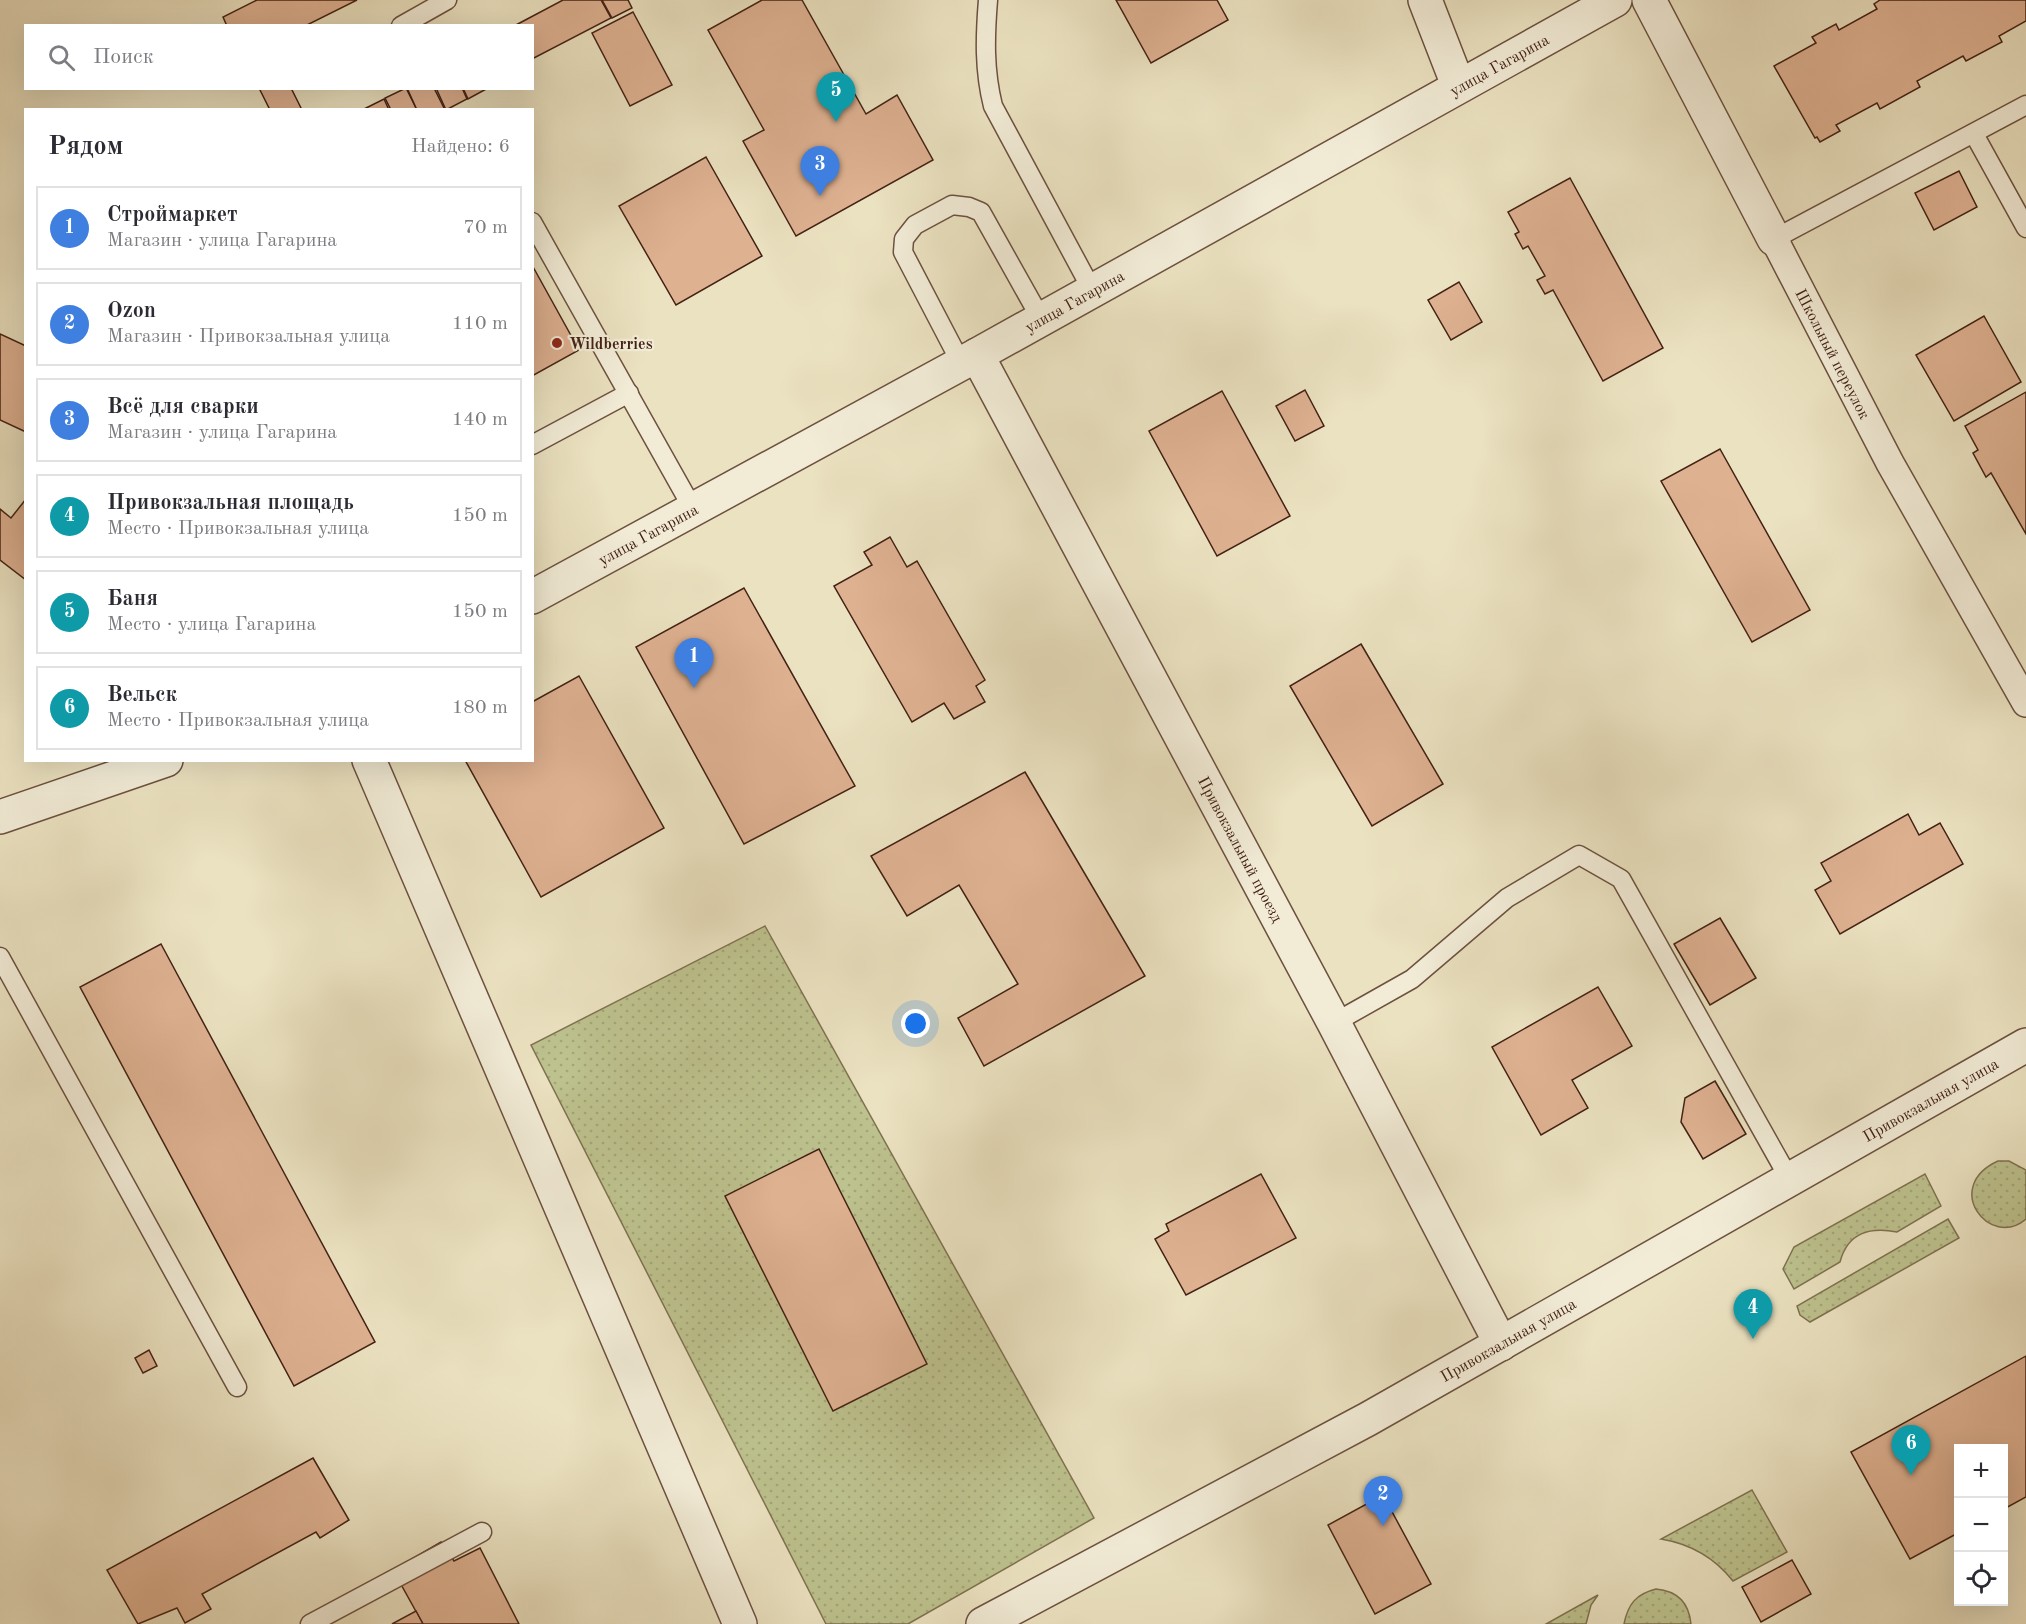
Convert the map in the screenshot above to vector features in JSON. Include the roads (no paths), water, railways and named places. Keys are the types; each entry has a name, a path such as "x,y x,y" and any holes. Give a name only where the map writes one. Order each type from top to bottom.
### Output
{"street":[{"path":"1425,0 1458,85"},
{"name":"улица Гагарина","path":"534,596 1041,320 1458,85 1615,0"},
{"name":"Школьный переулок","path":"1649,0 1890,463 2026,703"},
{"name":"Привокзальный проезд","path":"969,359 1334,1023 1501,1344"},
{"path":"0,817 160,762"},
{"path":"370,762 740,1624"},
{"name":"Привокзальная улица","path":"982,1624 1368,1419 2026,1045"}],"lane":[{"path":"405,24 447,0"},
{"path":"988,0 984,43 987,79 993,106 1092,290"},
{"path":"1774,239 2026,105"},
{"path":"1974,134 2026,228"},
{"path":"969,359 903,252 904,239 915,225 924,220 952,205 969,207 981,212 1041,320"},
{"path":"534,226 693,509"},
{"path":"534,444 629,393"},
{"path":"1334,1023 1412,979 1507,898 1579,855 1621,879 1790,1180"},
{"path":"0,957 237,1387"},
{"path":"310,1624 482,1532"}],"place":[{"name":"Баня","path":"836,122"},
{"name":"Всё для сварки","path":"820,196"},
{"name":"Wildberries","path":"557,343"},
{"name":"Строймаркет","path":"694,688"},
{"name":"Привокзальная площадь","path":"1753,1339"},
{"name":"Вельск","path":"1911,1475"},
{"name":"Ozon","path":"1383,1526"}]}
